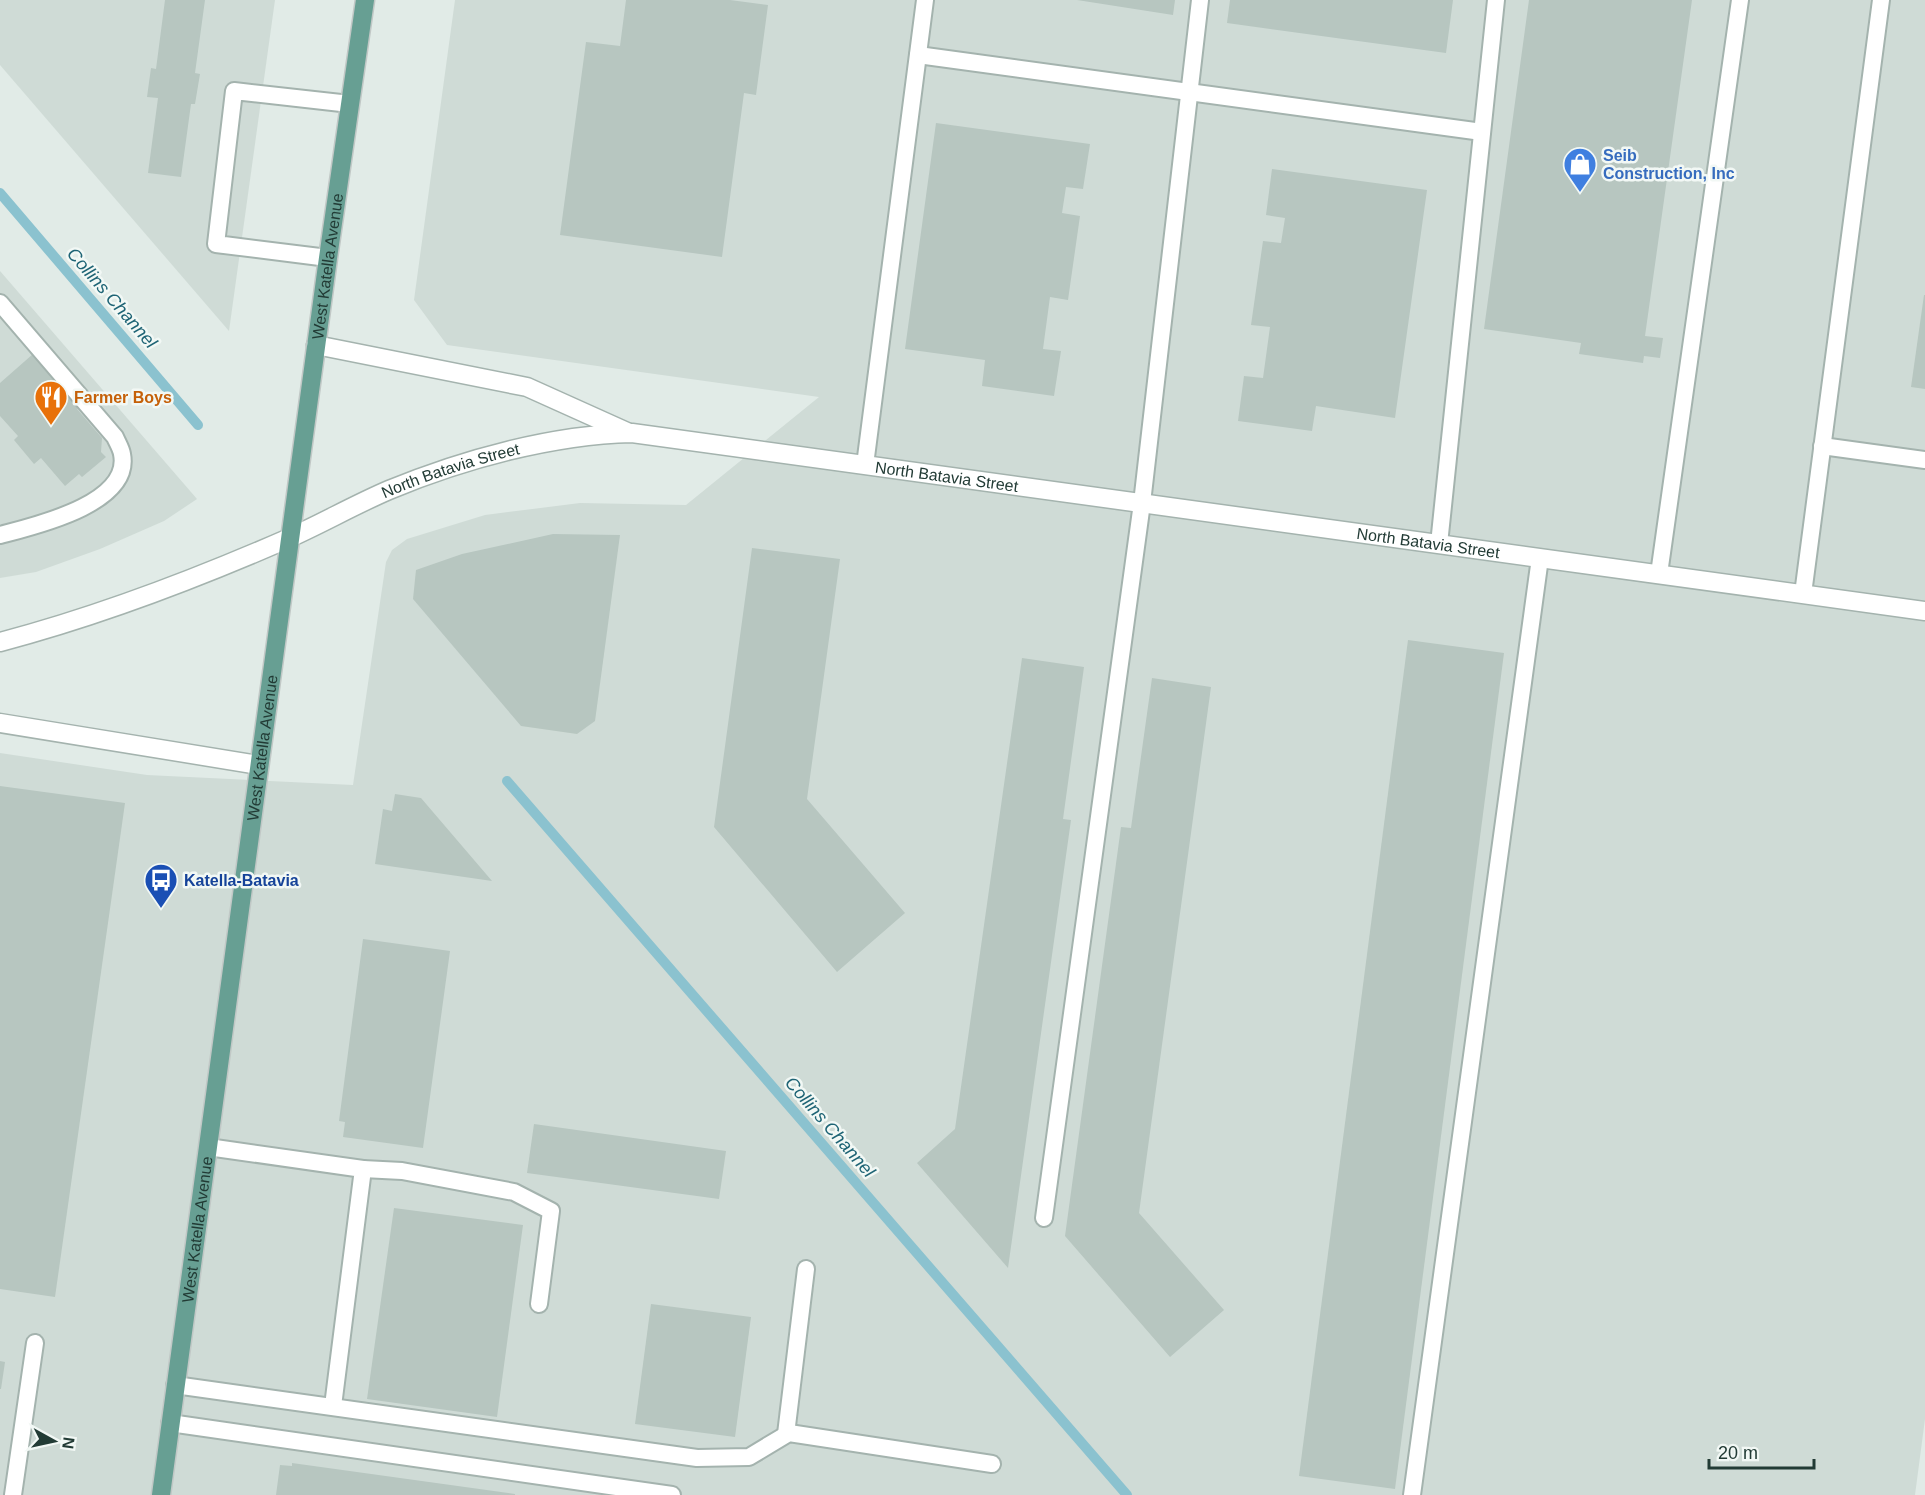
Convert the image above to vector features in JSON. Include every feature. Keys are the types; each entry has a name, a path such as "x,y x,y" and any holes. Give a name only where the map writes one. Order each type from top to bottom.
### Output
{"main road":[{"name":"West Katella Avenue","path":"160,1495 365,0"}],"street":[{"path":"316,345 527,387 632,434"},
{"name":"North Batavia Street","path":"0,642 55,628 131,603 199,577 290,538 389,490 457,466 524,448 595,434 632,434 865,465 1925,611"},
{"path":"0,723 260,765"}],"lane":[{"path":"865,465 925,0"},
{"path":"1044,1218 1142,503 1200,0"},
{"path":"1439,544 1496,0"},
{"path":"1659,574 1740,0"},
{"path":"1803,594 1834,372 1881,0"},
{"path":"918,55 1482,132"},
{"path":"328,258 216,243 234,91 350,104"},
{"path":"0,303 115,437 122,454 121,468 116,481 104,495 87,506 40,525 0,535"},
{"path":"1822,446 1925,460"},
{"path":"1412,1495 1539,558"},
{"path":"208,1147 363,1169 402,1171 514,1192 551,1211 539,1304"},
{"path":"333,1406 363,1169"},
{"path":"786,1434 806,1269"},
{"path":"13,1495 35,1343"},
{"path":"175,1385 697,1458 749,1457 789,1432 992,1464"},
{"path":"170,1423 672,1495"}],"shaded area":[{"path":"0,0 275,0 229,331 0,65"},
{"path":"455,0 1925,0 1925,1419 1915,1495 0,1495 0,753 147,775 353,785 386,562 392,550 407,539 485,515 580,503 686,505 819,397 447,345 414,300"},
{"path":"0,271 197,499 164,521 100,549 36,572 0,578"}],"building":[{"path":"165,0 205,0 195,73 200,74 195,104 191,104 181,177 148,173 158,98 147,97 151,68 156,69"},
{"path":"626,0 730,0 768,5 756,95 744,93 722,257 560,235 586,42 620,46"},
{"path":"1077,0 1175,0 1173,15"},
{"path":"1230,0 1453,0 1446,53 1227,23"},
{"path":"1529,0 1692,0 1645,336 1663,338 1660,358 1644,356 1643,363 1579,354 1581,343 1484,329"},
{"path":"936,123 1090,144 1083,189 1066,187 1062,213 1080,216 1068,300 1050,297 1043,349 1061,351 1054,396 982,386 985,360 905,349"},
{"path":"1272,169 1427,190 1395,418 1316,406 1312,431 1238,421 1244,376 1263,378 1270,327 1251,325 1263,241 1281,243 1285,218 1266,215"},
{"path":"1925,295 1925,389 1911,387"},
{"name":"Farmer Boys","path":"33,354 81,405 77,409 102,438 101,452 106,457 82,477 79,474 65,486 41,458 34,464 14,440 18,436 0,416 0,383"},
{"path":"553,534 620,535 595,721 577,734 521,726 413,599 416,570 462,554"},
{"path":"752,548 840,559 807,799 905,913 837,972 714,827"},
{"path":"1408,640 1504,653 1395,1489 1299,1476"},
{"path":"1022,658 1084,667 1063,819 1071,820 1008,1268 917,1163 955,1129"},
{"path":"1152,678 1211,687 1139,1213 1224,1310 1170,1357 1065,1236 1121,827 1131,828"},
{"path":"0,786 125,803 55,1297 0,1289"},
{"path":"395,794 421,798 492,881 375,864 383,809 392,811"},
{"path":"363,939 450,951 423,1148 343,1137 345,1122 339,1121"},
{"path":"534,1124 726,1151 719,1199 527,1173"},
{"path":"394,1208 523,1225 497,1417 367,1399"},
{"path":"651,1304 751,1317 735,1437 635,1424"},
{"path":"0,1361 5,1362 1,1389 0,1389"},
{"path":"292,1463 515,1495 276,1495 280,1465 292,1466"}],"waterway":[{"name":"Collins Channel","path":"0,193 198,425"},
{"name":"Collins Channel","path":"507,781 1127,1495"}],"place":[{"name":"Seib Construction, Inc","path":"1580,193"},
{"name":"Farmer Boys","path":"51,426"},
{"name":"Katella-Batavia","path":"161,909"}]}
